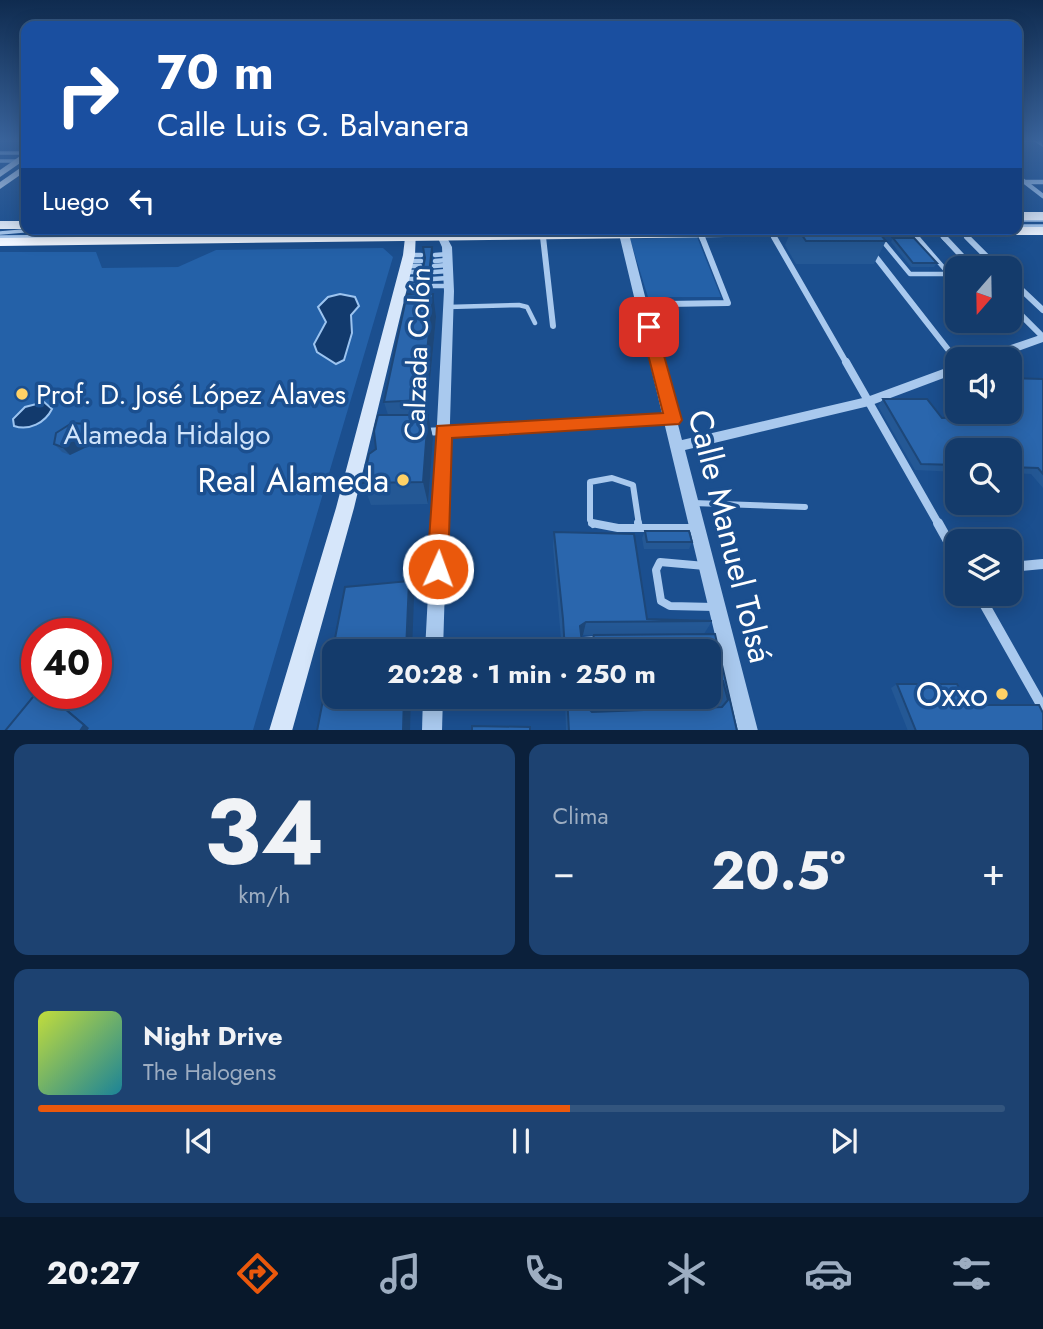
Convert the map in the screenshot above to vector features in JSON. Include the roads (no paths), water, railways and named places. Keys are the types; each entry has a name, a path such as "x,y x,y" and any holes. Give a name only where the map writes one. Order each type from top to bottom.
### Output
{"main road":[{"path":"1022,218 1043,218"},
{"path":"0,225 21,225"},
{"path":"1022,230 1043,229"},
{"path":"0,242 288,235"},
{"path":"281,730 368,441 374,402 386,367 411,267 411,235"}],"street":[{"path":"1022,180 1043,196"},
{"path":"1025,182 1043,182"},
{"name":"Calzada Colón","path":"434,639 448,307 448,269 441,235"},
{"path":"543,235 553,326"},
{"name":"Calle Manuel Tolsá","path":"624,235 699,527 717,607 719,640 748,730"},
{"path":"667,304 728,303 706,235"},
{"path":"773,235 945,535"},
{"path":"847,235 945,347"},
{"path":"941,235 961,256"},
{"path":"965,235 986,256"},
{"path":"1022,290 1043,310"},
{"path":"1017,347 1043,338 1022,316"},
{"path":"680,446 869,401 945,372"},
{"path":"416,432 673,420"},
{"path":"1022,566 1043,564"},
{"path":"985,606 1043,708"},
{"path":"432,730 433,709"}],"lane":[{"path":"1022,227 1043,229"},
{"path":"0,235 21,232"},
{"path":"0,235 21,235"},
{"path":"878,235 910,274 948,274 915,235"},
{"path":"448,269 434,263 448,269"},
{"path":"411,267 419,279"},
{"path":"411,267 418,286"},
{"path":"433,279 448,269"},
{"path":"433,286 448,269"},
{"path":"448,307 519,305 527,307 535,323"},
{"path":"639,527 633,485 629,481 622,478 590,482 590,520 593,525 639,527 699,527"},
{"path":"693,503 805,507"},
{"path":"708,566 660,562 656,570 661,601 670,606 717,607"},
{"path":"589,709 589,715 603,714"},
{"path":"698,712 712,709"}],"place":[{"name":"Prof. D. José López Alaves","path":"22,394"},
{"name":"Real Alameda","path":"403,480"},
{"name":"Oxxo","path":"1002,694"}],"park label":[{"name":"Alameda Hidalgo","path":"167,434"}]}
